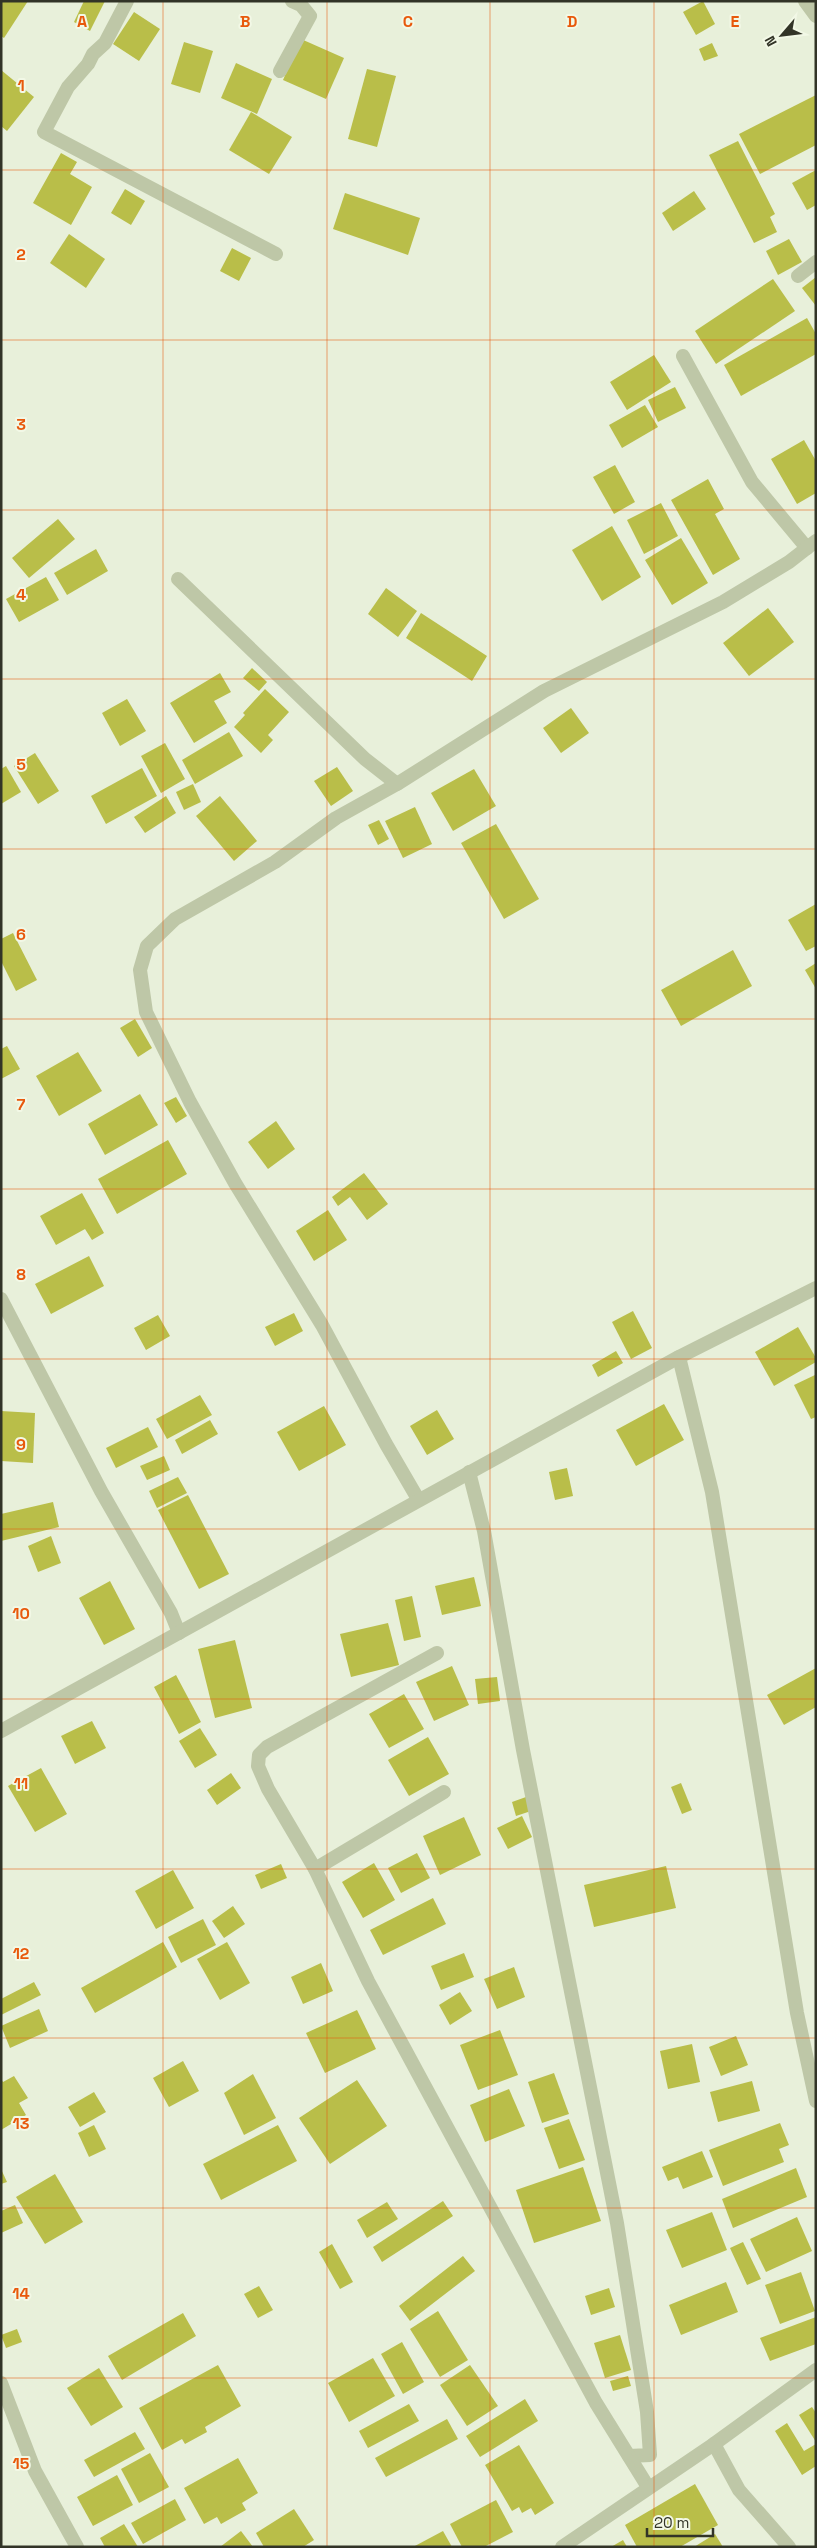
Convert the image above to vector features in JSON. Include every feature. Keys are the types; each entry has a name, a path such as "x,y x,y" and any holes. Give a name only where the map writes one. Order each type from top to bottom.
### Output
{"street":[{"path":"127,1 105,43 93,54 88,64 68,87 44,132 276,254"},
{"path":"280,72 310,16 301,4 292,1"},
{"path":"805,1 816,16"},
{"path":"798,276 816,262"},
{"path":"418,1499 322,1325 235,1184 190,1102 146,1012 140,970 147,946 175,919 275,862 336,818 397,784 544,691 723,602 789,562 811,544 752,482 683,356"},
{"path":"178,579 365,759 397,784"},
{"path":"1,1731 280,1578 418,1499 679,1357 816,1288"},
{"path":"1,1299 101,1492 171,1613 179,1633"},
{"path":"679,1357 712,1492 797,2013 816,2102"},
{"path":"469,1472 484,1531 523,1750 589,2076 648,2412 650,2455 630,2456"},
{"path":"436,1654 267,1747 259,1755 258,1766 268,1789 315,1869 368,1981 596,2403 648,2488"},
{"path":"315,1869 444,1792"},
{"path":"562,2547 714,2444 816,2370"},
{"path":"1,2383 35,2471 77,2547"},
{"path":"714,2444 739,2490 789,2547"}],"building":[{"path":"1,1 28,1 4,38 1,36"},
{"path":"84,1 105,1 90,31 74,22"},
{"path":"703,1 715,24 696,35 683,12"},
{"path":"134,12 160,29 139,61 113,44"},
{"path":"301,39 344,58 326,99 283,80"},
{"path":"184,42 213,51 200,93 171,84"},
{"path":"712,43 718,56 704,61 699,49"},
{"path":"236,63 272,79 257,114 221,98"},
{"path":"367,69 396,76 377,147 348,139"},
{"path":"1,70 34,97 7,131 1,126"},
{"path":"816,95 816,145 760,174 739,134"},
{"path":"251,112 292,137 269,174 229,150"},
{"path":"738,141 775,214 770,217 777,232 754,243 709,155"},
{"path":"61,153 77,162 70,174 92,187 71,225 33,203"},
{"path":"816,170 816,205 807,210 792,183"},
{"path":"125,189 145,201 131,225 111,213"},
{"path":"694,191 706,209 673,231 662,213"},
{"path":"345,193 420,218 408,255 333,229"},
{"path":"69,234 105,259 86,288 50,263"},
{"path":"789,239 802,262 778,275 766,251"},
{"path":"232,248 251,258 239,281 220,271"},
{"path":"816,277 816,306 802,288"},
{"path":"773,279 795,311 716,364 695,331"},
{"path":"807,318 816,334 816,354 741,396 724,365"},
{"path":"654,355 671,382 627,410 610,382"},
{"path":"675,387 686,408 658,422 648,400"},
{"path":"645,405 658,427 622,448 609,425"},
{"path":"804,440 816,461 816,493 797,504 771,459"},
{"path":"615,465 635,502 614,514 593,477"},
{"path":"708,479 724,509 715,514 740,559 713,575 671,500"},
{"path":"661,503 678,536 644,554 627,520"},
{"path":"58,519 75,539 29,578 12,558"},
{"path":"612,526 641,577 602,601 572,550"},
{"path":"681,538 708,583 672,605 645,560"},
{"path":"96,549 108,571 67,595 54,573"},
{"path":"46,577 59,600 19,622 6,599"},
{"path":"386,588 417,611 398,637 368,614"},
{"path":"768,608 794,642 749,676 723,643"},
{"path":"421,613 487,656 472,681 406,638"},
{"path":"252,668 267,682 259,691 243,678"},
{"path":"220,673 231,692 214,701 227,723 194,743 170,703"},
{"path":"265,689 289,712 268,735 273,740 261,753 234,727 245,715 243,713"},
{"path":"127,699 146,731 120,746 102,713"},
{"path":"571,708 589,733 561,753 543,728"},
{"path":"229,732 243,756 195,784 182,760"},
{"path":"165,743 185,779 161,793 141,756"},
{"path":"35,753 59,791 38,804 14,766"},
{"path":"6,766 21,792 1,804 1,769"},
{"path":"337,767 353,791 331,806 314,781"},
{"path":"142,768 157,796 106,824 91,796"},
{"path":"474,769 496,806 453,831 431,793"},
{"path":"193,784 201,802 184,810 176,792"},
{"path":"166,796 176,813 145,833 134,817"},
{"path":"220,796 257,841 234,861 196,816"},
{"path":"415,807 432,844 403,858 385,821"},
{"path":"379,820 389,839 378,845 368,825"},
{"path":"496,824 539,899 504,919 461,843"},
{"path":"816,904 816,946 806,951 788,920"},
{"path":"13,933 37,980 16,991 1,961 1,939"},
{"path":"733,950 752,986 681,1026 661,990"},
{"path":"816,963 816,989 805,970"},
{"path":"135,1019 152,1048 138,1057 120,1028"},
{"path":"7,1046 20,1069 1,1079 1,1049"},
{"path":"78,1052 102,1091 59,1116 36,1076"},
{"path":"140,1094 158,1125 105,1155 88,1124"},
{"path":"176,1097 187,1116 176,1123 164,1103"},
{"path":"276,1121 295,1149 268,1169 248,1142"},
{"path":"168,1140 187,1174 117,1214 98,1179"},
{"path":"364,1173 388,1204 367,1220 350,1197 338,1206 332,1197"},
{"path":"82,1193 104,1233 92,1240 85,1229 56,1245 40,1216"},
{"path":"328,1210 347,1240 314,1261 296,1231"},
{"path":"89,1256 104,1286 51,1314 35,1284"},
{"path":"633,1311 652,1348 631,1359 612,1322"},
{"path":"294,1313 303,1331 275,1346 265,1327"},
{"path":"158,1315 170,1336 146,1350 134,1328"},
{"path":"798,1327 816,1358 816,1362 774,1386 755,1352"},
{"path":"616,1351 623,1363 598,1377 592,1365"},
{"path":"815,1375 816,1417 811,1419 794,1385"},
{"path":"200,1395 212,1415 167,1439 156,1419"},
{"path":"664,1404 684,1440 636,1466 616,1430"},
{"path":"324,1406 346,1445 299,1471 277,1432"},
{"path":"437,1410 454,1439 427,1455 410,1426"},
{"path":"1,1411 35,1413 33,1463 1,1461"},
{"path":"210,1420 218,1434 182,1454 175,1440"},
{"path":"148,1427 158,1447 116,1468 106,1448"},
{"path":"164,1456 170,1470 147,1480 140,1466"},
{"path":"567,1468 573,1496 555,1500 549,1472"},
{"path":"178,1477 187,1493 157,1508 149,1491"},
{"path":"188,1495 229,1574 199,1589 158,1510"},
{"path":"53,1502 59,1527 1,1541 1,1514"},
{"path":"51,1536 61,1563 38,1572 28,1546"},
{"path":"474,1577 481,1606 442,1615 435,1586"},
{"path":"110,1581 135,1629 104,1645 79,1598"},
{"path":"412,1596 421,1637 404,1641 395,1600"},
{"path":"388,1623 399,1665 351,1677 340,1634"},
{"path":"235,1640 252,1708 215,1718 198,1649"},
{"path":"452,1666 469,1705 434,1721 416,1682"},
{"path":"816,1668 816,1707 784,1725 767,1695"},
{"path":"176,1675 201,1722 179,1734 154,1687"},
{"path":"497,1677 500,1701 478,1704 475,1679"},
{"path":"404,1694 424,1729 389,1748 369,1714"},
{"path":"92,1721 106,1748 75,1764 61,1736"},
{"path":"200,1728 217,1755 195,1768 179,1741"},
{"path":"428,1737 449,1774 409,1796 388,1760"},
{"path":"41,1768 67,1814 35,1832 8,1786"},
{"path":"231,1773 241,1788 217,1805 207,1790"},
{"path":"681,1783 692,1810 682,1814 671,1787"},
{"path":"526,1797 531,1811 516,1816 512,1802"},
{"path":"522,1816 532,1837 508,1849 497,1828"},
{"path":"464,1817 481,1855 440,1875 423,1836"},
{"path":"417,1853 430,1878 401,1893 388,1868"},
{"path":"374,1863 395,1900 363,1918 342,1882"},
{"path":"281,1864 287,1878 261,1889 255,1875"},
{"path":"666,1866 676,1908 594,1927 584,1885"},
{"path":"173,1870 194,1908 156,1929 135,1891"},
{"path":"433,1898 446,1924 383,1955 370,1930"},
{"path":"233,1906 245,1924 224,1938 212,1921"},
{"path":"203,1919 216,1945 181,1963 168,1937"},
{"path":"163,1942 177,1967 95,2013 81,1988"},
{"path":"227,1942 250,1983 220,2000 197,1959"},
{"path":"464,1953 474,1977 441,1990 431,1966"},
{"path":"321,1963 333,1991 303,2004 291,1977"},
{"path":"514,1967 525,1997 497,2009 484,1979"},
{"path":"34,1982 41,1995 1,2015 1,1999"},
{"path":"460,1992 472,2011 450,2025 439,2005"},
{"path":"39,2009 48,2031 10,2048 1,2026"},
{"path":"357,2010 376,2049 325,2073 306,2033"},
{"path":"500,2030 518,2075 478,2090 460,2045"},
{"path":"736,2036 748,2065 721,2076 709,2047"},
{"path":"692,2044 700,2082 668,2089 660,2051"},
{"path":"183,2061 199,2091 169,2107 153,2078"},
{"path":"554,2073 569,2114 542,2123 528,2082"},
{"path":"253,2074 276,2118 244,2135 224,2093"},
{"path":"14,2076 28,2098 19,2103 26,2115 1,2130 1,2079 3,2082"},
{"path":"357,2080 387,2126 330,2164 299,2118"},
{"path":"752,2081 760,2111 718,2122 710,2092"},
{"path":"509,2089 525,2126 485,2142 470,2105"},
{"path":"94,2092 106,2112 80,2127 68,2107"},
{"path":"569,2119 585,2160 559,2169 544,2128"},
{"path":"780,2123 789,2145 779,2149 784,2162 723,2186 709,2150"},
{"path":"94,2125 106,2149 89,2157 78,2133"},
{"path":"278,2125 297,2161 221,2200 203,2164"},
{"path":"702,2151 713,2177 683,2189 678,2177 668,2181 662,2167"},
{"path":"583,2167 601,2221 534,2243 516,2190"},
{"path":"796,2168 807,2197 733,2228 722,2199"},
{"path":"1,2169 7,2182 1,2184"},
{"path":"55,2174 83,2222 45,2244 16,2197"},
{"path":"443,2201 453,2216 382,2262 373,2247"},
{"path":"387,2202 398,2219 367,2238 357,2220"},
{"path":"15,2205 23,2223 1,2233 1,2211"},
{"path":"712,2212 727,2250 682,2268 666,2230"},
{"path":"797,2217 812,2251 766,2272 750,2239"},
{"path":"743,2242 761,2279 747,2285 730,2248"},
{"path":"332,2244 353,2282 340,2289 319,2252"},
{"path":"463,2256 475,2271 410,2321 399,2306"},
{"path":"801,2272 815,2311 780,2324 765,2285"},
{"path":"726,2282 738,2312 681,2335 669,2305"},
{"path":"259,2286 273,2310 258,2318 244,2294"},
{"path":"609,2288 615,2307 591,2315 585,2296"},
{"path":"438,2311 468,2360 440,2377 410,2329"},
{"path":"183,2313 196,2336 122,2380 108,2356"},
{"path":"816,2317 816,2344 770,2361 760,2338"},
{"path":"17,2329 22,2342 6,2348 1,2335"},
{"path":"620,2335 631,2370 605,2378 594,2343"},
{"path":"402,2342 424,2382 403,2394 381,2354"},
{"path":"373,2358 395,2396 349,2422 328,2383"},
{"path":"218,2365 241,2406 205,2427 207,2432 185,2444 182,2439 162,2450 139,2408"},
{"path":"470,2365 498,2406 467,2426 440,2385"},
{"path":"99,2368 123,2407 91,2426 67,2388"},
{"path":"628,2376 631,2386 613,2391 610,2381"},
{"path":"525,2399 538,2421 480,2457 466,2436"},
{"path":"409,2404 419,2421 368,2448 359,2431"},
{"path":"812,2407 816,2413 816,2442 799,2415"},
{"path":"447,2419 458,2439 386,2477 375,2458"},
{"path":"787,2423 804,2451 816,2444 816,2466 802,2475 775,2431"},
{"path":"135,2432 145,2449 94,2477 84,2460"},
{"path":"519,2445 554,2503 535,2515 531,2508 522,2513 519,2507 512,2511 485,2465"},
{"path":"150,2453 169,2487 139,2503 121,2469"},
{"path":"238,2458 258,2493 242,2503 246,2510 221,2524 217,2517 204,2524 184,2488"},
{"path":"117,2475 133,2505 93,2526 77,2497"},
{"path":"695,2484 718,2525 680,2547 637,2547 625,2525"},
{"path":"175,2499 186,2520 143,2544 131,2523"},
{"path":"496,2500 513,2532 484,2547 462,2547 450,2524"},
{"path":"294,2509 314,2540 303,2547 264,2547 256,2533"},
{"path":"124,2524 138,2547 105,2547 100,2538"},
{"path":"241,2531 253,2547 220,2547"},
{"path":"443,2531 452,2547 413,2547"},
{"path":"715,2534 723,2547 694,2547"},
{"path":"623,2540 627,2547 611,2547"}]}
